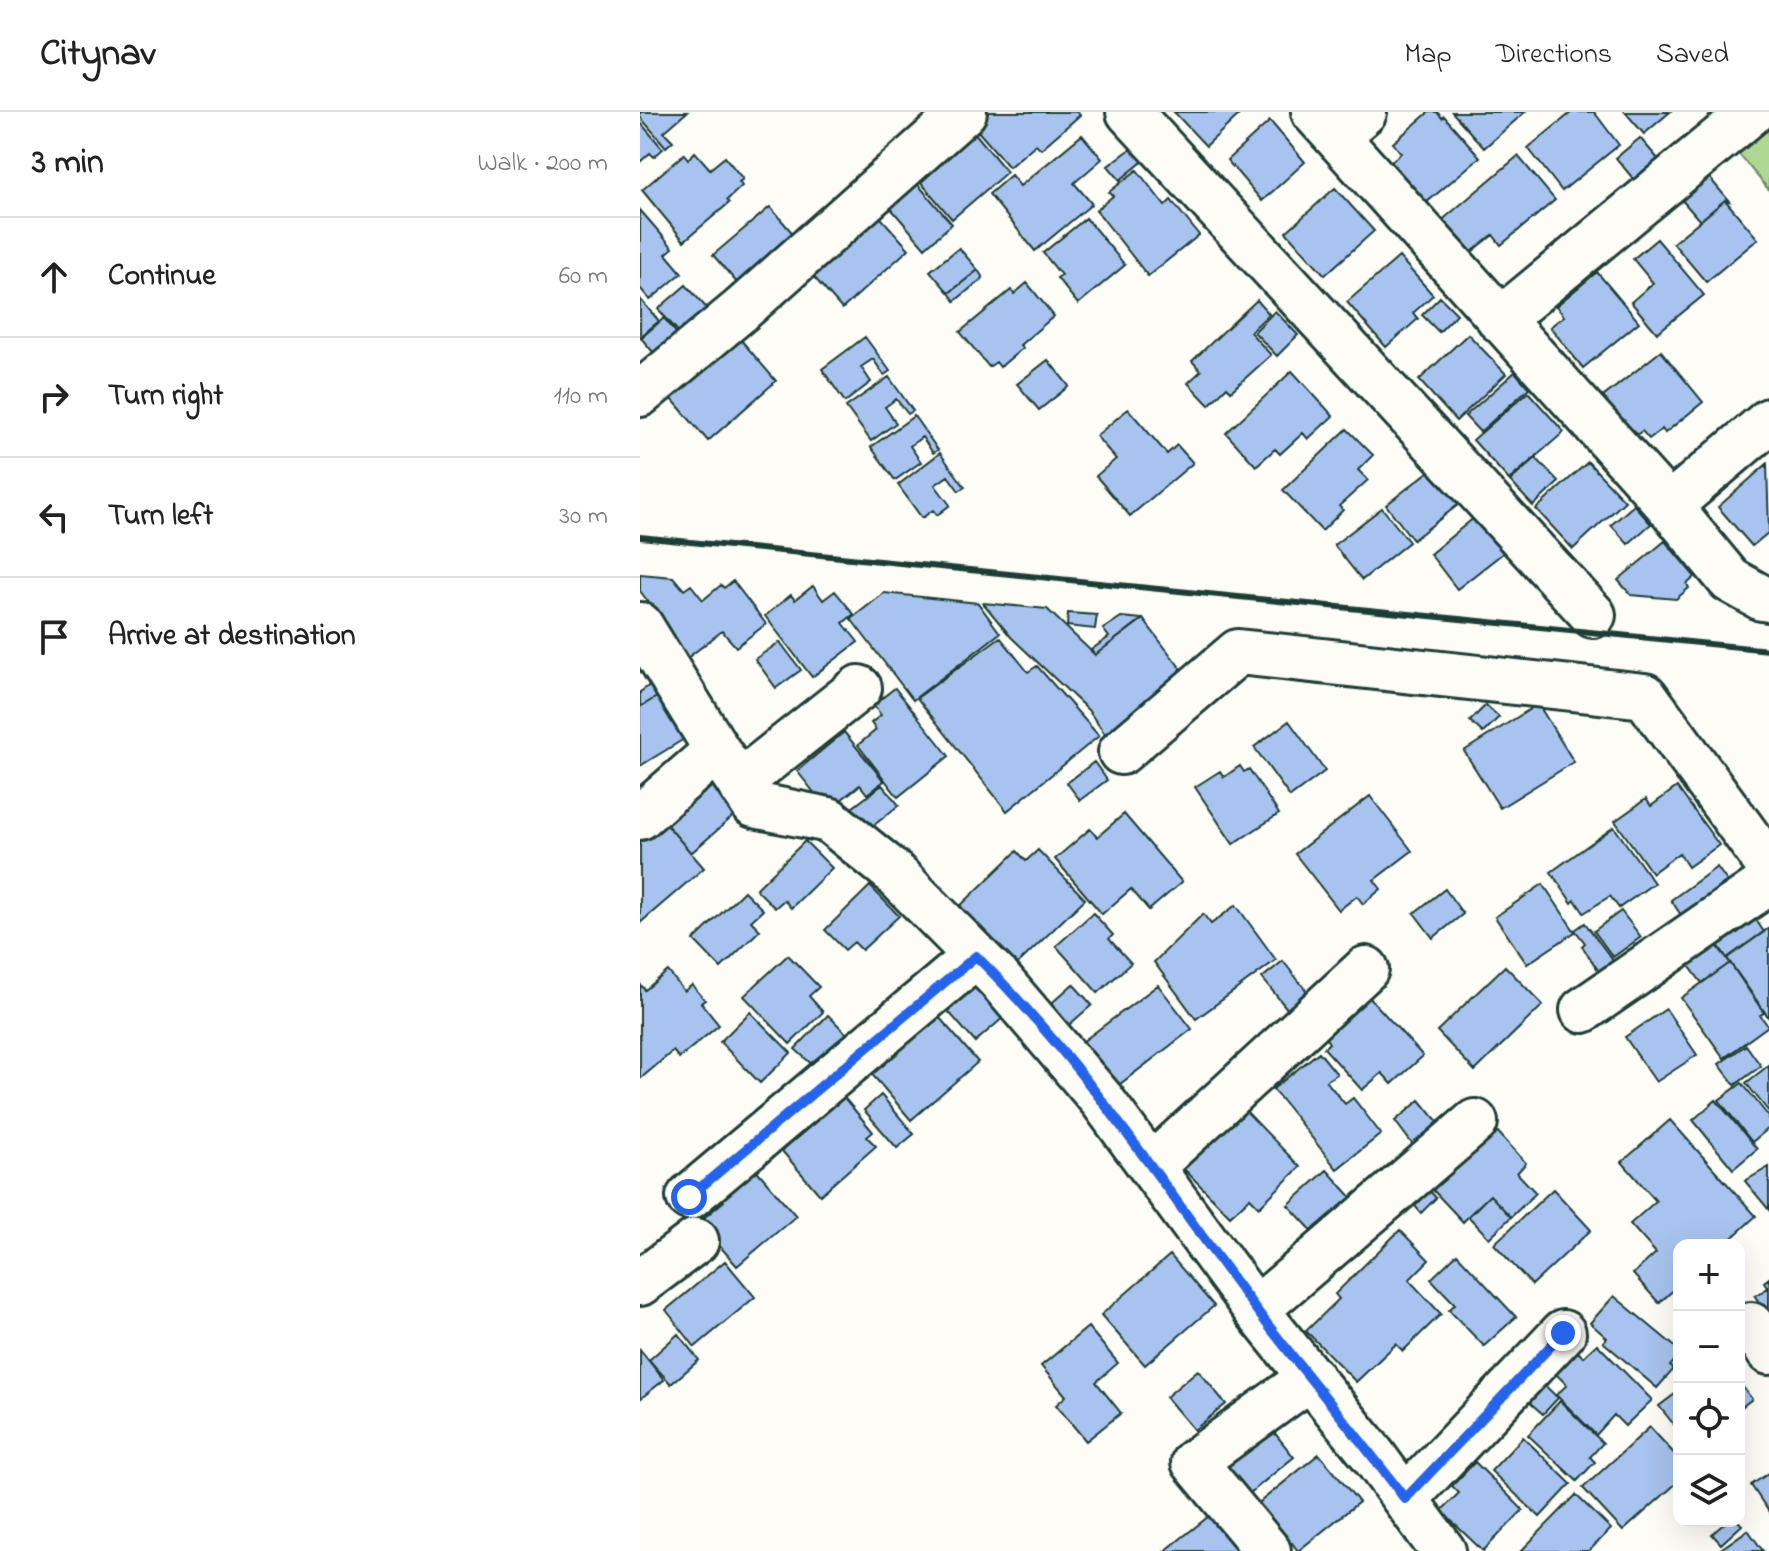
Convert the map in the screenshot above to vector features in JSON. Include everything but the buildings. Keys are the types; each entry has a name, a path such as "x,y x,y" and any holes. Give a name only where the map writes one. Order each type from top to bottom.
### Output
{"street":[{"path":"640,394 741,310 964,112"},
{"path":"1129,112 1593,615"},
{"path":"1500,320 1752,112"},
{"path":"1338,120 1500,320 1669,506 1730,580 1769,599"},
{"path":"1669,506 1769,421"},
{"path":"640,625 754,805 829,820 892,871 998,978 1102,1100 1256,1310 1443,1551"},
{"path":"1121,752 1238,652 1645,696 1769,866"},
{"path":"640,817 859,688"},
{"path":"1583,1010 1769,882"},
{"path":"689,1197 976,956"},
{"path":"1151,1167 1366,969"},
{"path":"1256,1310 1475,1122"},
{"path":"640,1283 696,1241"},
{"path":"1405,1499 1563,1333"},
{"path":"1268,1551 1194,1462 1311,1377"}],"green space":[{"path":"1769,122 1769,190 1735,150"}],"railway":[{"path":"640,537 1769,650"}],"route":[{"path":"689,1197 976,956 1102,1100 1256,1310 1405,1499 1563,1333"}]}
